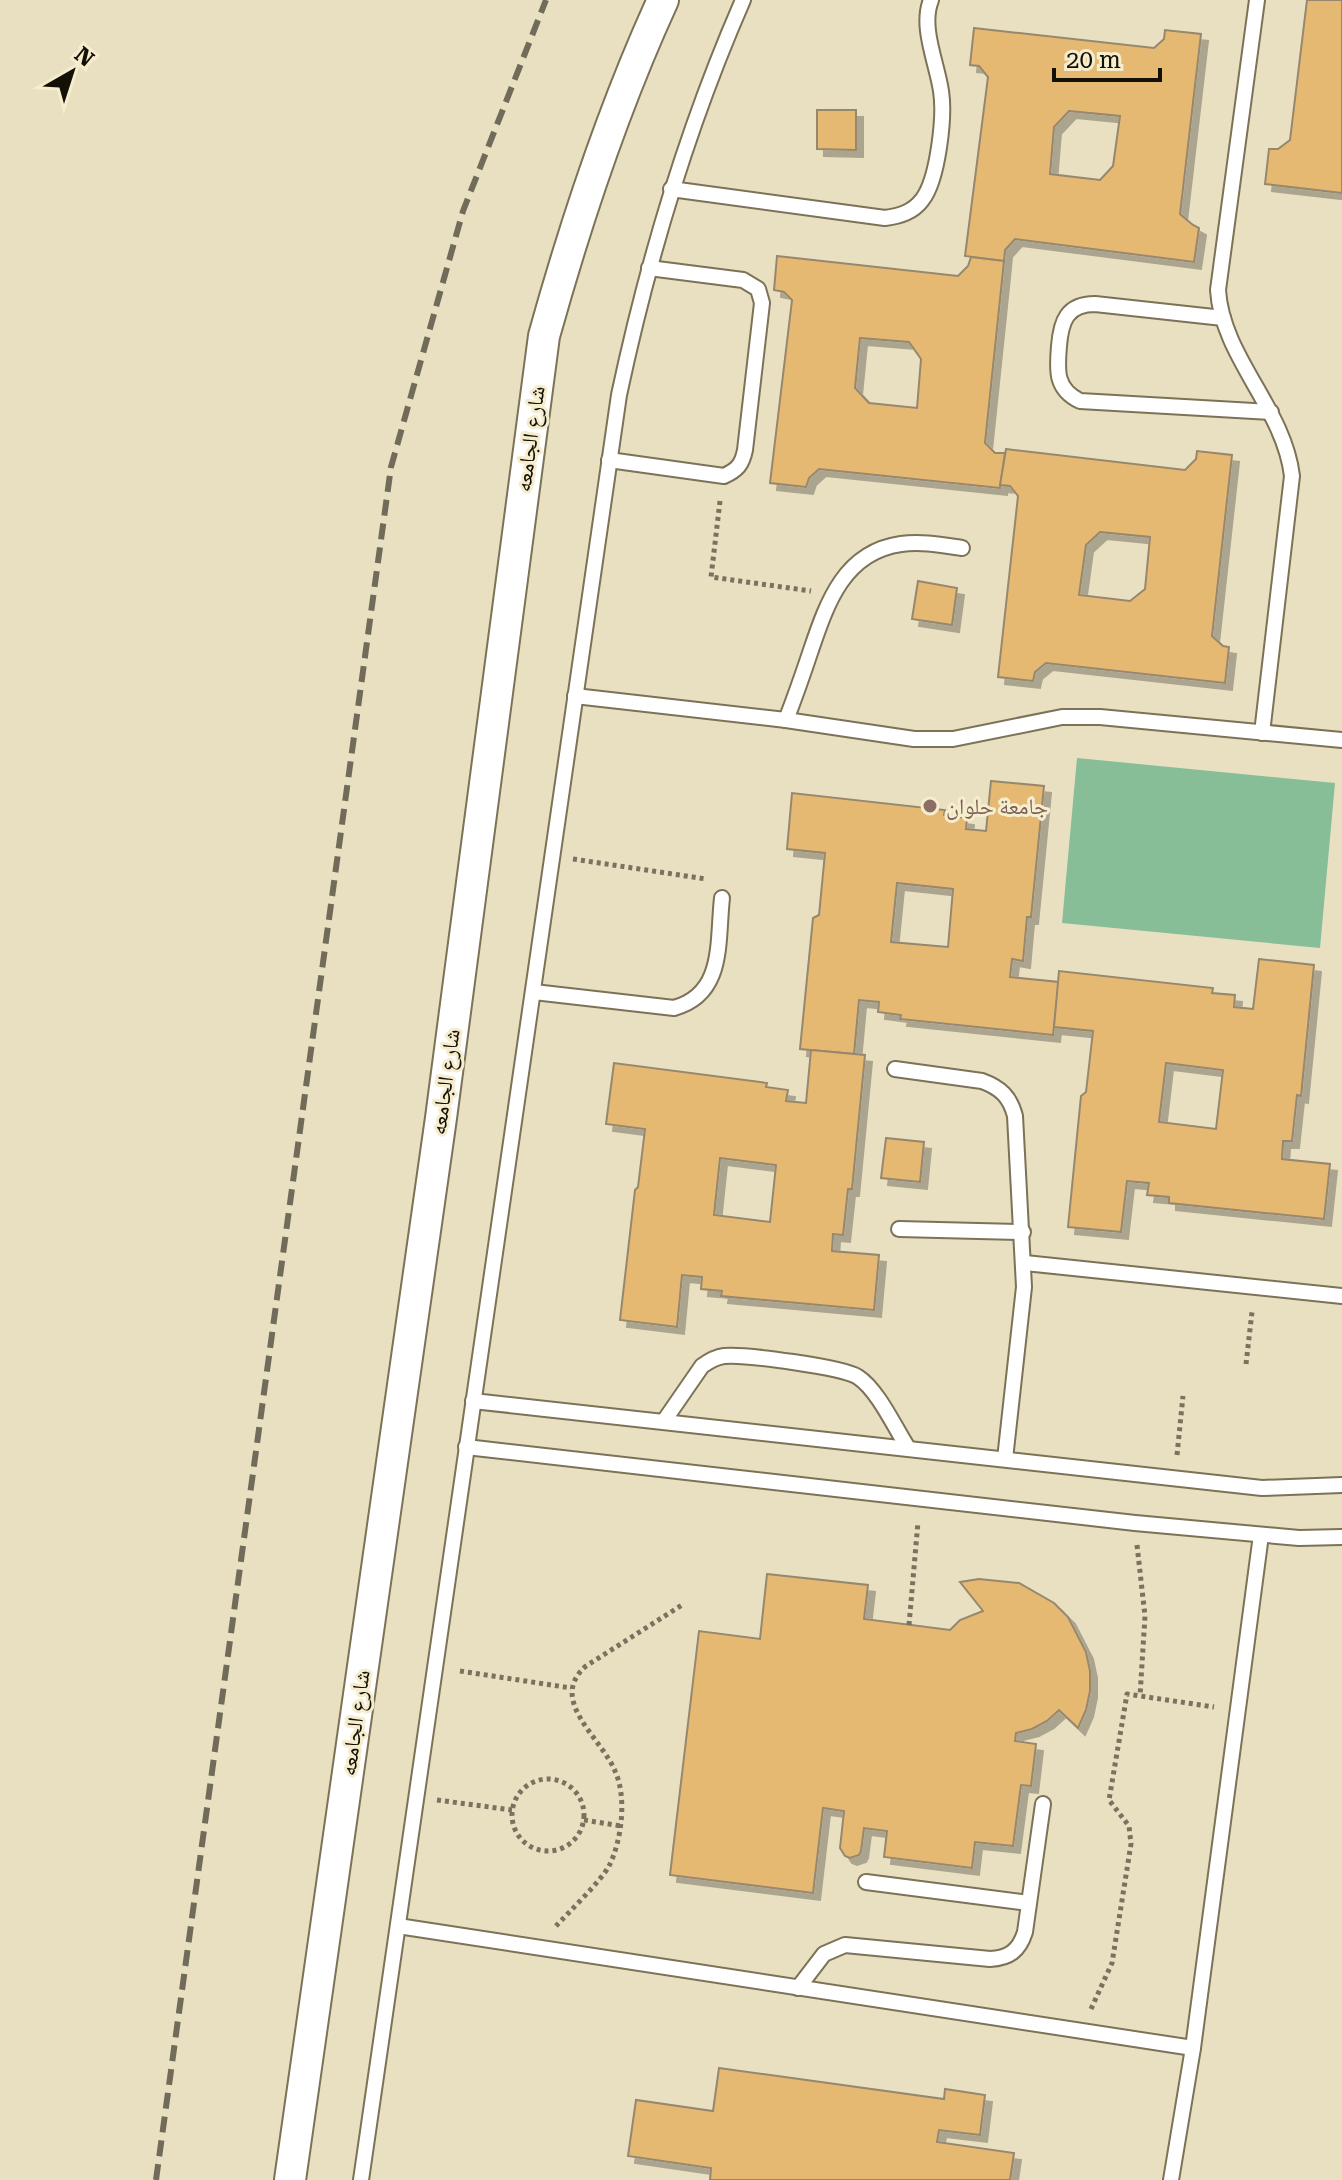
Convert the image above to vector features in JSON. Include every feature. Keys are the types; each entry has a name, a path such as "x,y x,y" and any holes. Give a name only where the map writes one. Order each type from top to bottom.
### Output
{"street":[{"name":"شارع الجامعه","path":"290,2180 441,1118 544,336 602,146 663,0"}],"lane":[{"path":"361,2180 609,460 627,357 671,189 696,116 743,0"},
{"path":"671,189 885,218 907,213 925,197 942,121 941,93 928,28 931,0"},
{"path":"1257,0 1218,290 1223,318 1283,435 1292,476 1262,733"},
{"path":"609,460 724,476 736,471 743,461 762,303 758,289 743,280 649,268"},
{"path":"1223,318 1080,305 1067,313 1061,327 1059,381 1064,390 1080,401 1271,412"},
{"path":"786,720 832,594 844,575 860,560 899,544 962,548"},
{"path":"575,696 786,720 914,739 953,739 1062,717 1100,717 1342,740"},
{"path":"534,992 674,1008 689,1003 702,994 711,981 722,898"},
{"path":"895,1069 982,1081 1005,1093 1012,1103 1025,1263 1021,1332 1005,1459"},
{"path":"899,1229 1023,1232"},
{"path":"1025,1263 1342,1296"},
{"path":"664,1421 702,1366 711,1359 732,1356 836,1370 858,1377 874,1394 908,1448"},
{"path":"473,1401 1262,1488 1342,1485"},
{"path":"466,1447 1135,1523 1299,1538 1342,1537"},
{"path":"1171,2180 1193,2048 1261,1535"},
{"path":"798,1988 824,1954 845,1945 990,1959 1008,1956 1022,1942 1043,1804"},
{"path":"866,1882 1029,1903"},
{"path":"398,1926 1193,2048"}],"path":[{"path":"724,476 711,577 832,594"},
{"path":"553,856 725,881 722,898"},
{"path":"1246,1364 1254,1287"},
{"path":"1175,1478 1183,1396"},
{"path":"909,1625 920,1499"},
{"path":"1135,1523 1145,1616 1140,1696"},
{"path":"536,1948 609,1867 621,1826 622,1795 614,1767 574,1710 571,1688 579,1671 682,1605"},
{"path":"435,1668 571,1688"},
{"path":"1080,2031 1108,1976 1114,1954 1131,1844 1129,1826 1110,1804 1109,1796 1127,1694 1238,1710"},
{"path":"552,1778 565,1783 576,1793 583,1805 584,1820 580,1833 570,1843 557,1850 543,1851 529,1846 519,1837 513,1824 512,1810 516,1796 525,1786 552,1778"},
{"path":"416,1797 512,1810"},
{"path":"584,1820 621,1826"}],"green space":[{"path":"1077,758 1335,783 1320,948 1062,923"}],"building":[{"path":"1307,0 1342,0 1342,193 1265,184 1269,149 1278,149 1290,140"},
{"path":"974,28 1154,48 1164,39 1165,30 1201,34 1180,214 1199,228 1194,262 1015,239 1005,250 1004,261 965,256 988,77 979,66 970,65","holes":["1069,111 1120,116 1113,166 1100,180 1050,174 1054,127"]},
{"path":"817,110 856,110 856,150 817,149"},
{"path":"777,256 958,276 968,266 971,257 1004,261 985,443 995,453 1005,453 1000,488 819,469 809,478 806,487 770,483 792,300 784,292 774,290","holes":["860,338 909,342 921,359 917,408 869,403 855,388"]},
{"path":"1006,449 1185,470 1196,459 1197,451 1232,455 1212,636 1223,646 1229,647 1225,683 1046,663 1035,672 1033,681 998,677 1018,496 1010,486 1000,485","holes":["1100,532 1150,537 1145,589 1130,601 1079,595 1086,545"]},
{"path":"918,581 957,588 952,625 912,619"},
{"path":"991,781 1044,786 1031,917 1027,917 1023,961 1012,959 1010,977 1059,982 1053,1035 900,1019 901,1015 878,1012 879,1002 859,1000 854,1054 800,1049 813,918 819,915 825,853 787,849 792,793 945,810 944,815 967,818 966,829 986,831","holes":["897,883 953,889 948,947 891,942"]},
{"path":"1259,959 1314,965 1301,1096 1297,1095 1292,1141 1283,1141 1282,1159 1330,1164 1324,1219 1169,1203 1169,1197 1147,1195 1149,1183 1127,1181 1121,1232 1068,1227 1081,1096 1086,1092 1093,1031 1054,1027 1059,971 1213,988 1212,993 1235,995 1234,1007 1253,1009","holes":["1166,1063 1223,1070 1216,1129 1159,1122"]},
{"path":"811,1050 865,1055 852,1189 848,1189 843,1235 833,1234 832,1251 879,1255 874,1310 721,1296 722,1291 701,1289 702,1277 682,1275 677,1327 620,1320 645,1129 606,1124 614,1063 767,1083 766,1087 788,1090 786,1101 806,1103","holes":["720,1158 776,1165 770,1222 714,1215"]},
{"path":"886,1138 924,1142 920,1182 881,1178"},
{"path":"767,1574 868,1585 864,1619 950,1630 960,1620 983,1611 960,1582 979,1579 1019,1583 1054,1603 1068,1617 1086,1652 1090,1671 1086,1710 1078,1728 1059,1710 1047,1721 1016,1733 1015,1741 1036,1744 1031,1786 1021,1785 1013,1846 975,1842 972,1868 884,1857 887,1831 864,1828 861,1851 850,1858 840,1848 844,1811 823,1808 813,1893 670,1875 699,1631 760,1639"},
{"path":"719,2068 944,2099 945,2089 985,2095 980,2135 939,2130 937,2142 1014,2153 1010,2180 710,2180 711,2168 628,2156 636,2100 713,2111"}],"railway":[{"path":"156,2180 391,467 463,211 546,0"}],"place":[{"name":"جامعة حلوان","path":"930,806"}]}
